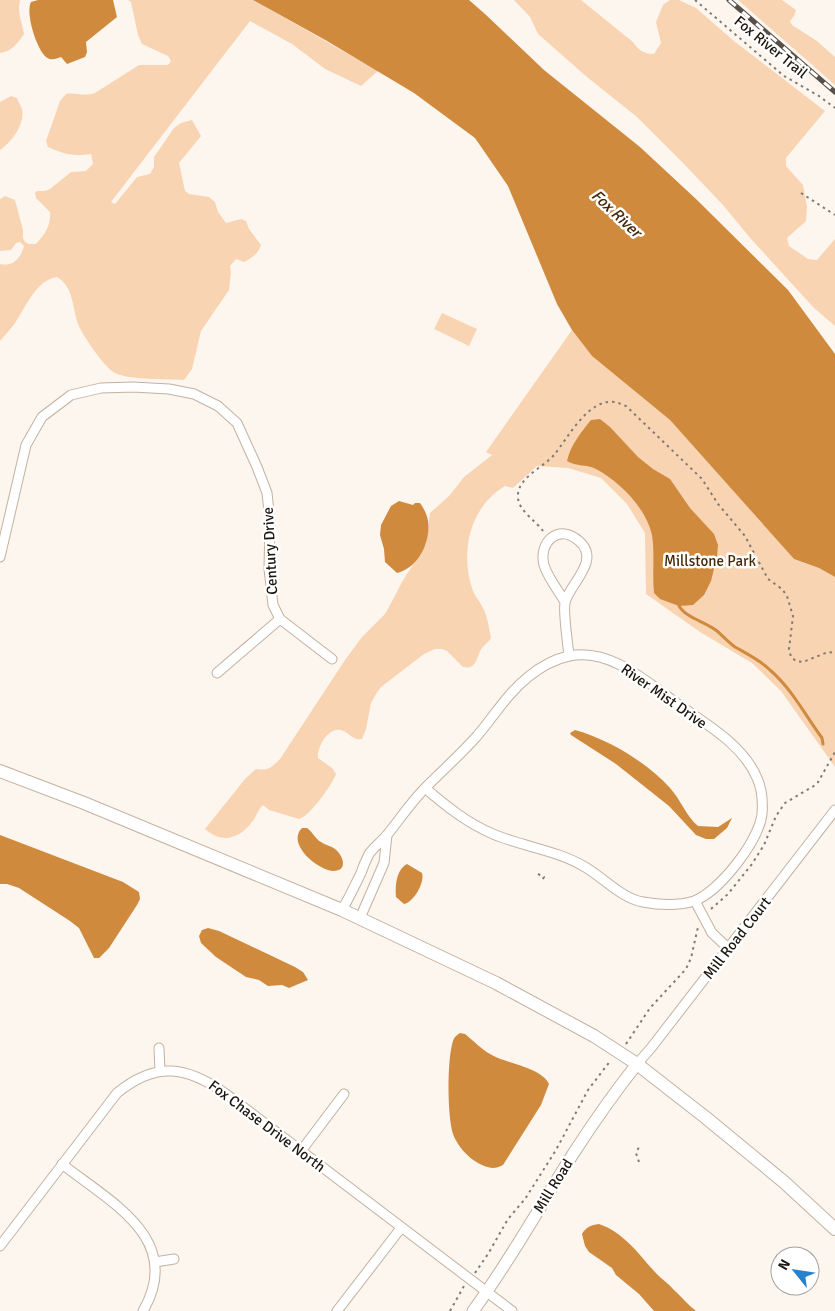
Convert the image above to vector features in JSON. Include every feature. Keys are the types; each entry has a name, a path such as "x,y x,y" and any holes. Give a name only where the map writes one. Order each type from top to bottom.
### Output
{"main road":[{"path":"0,771 84,803 360,918 496,983 594,1036 637,1064 727,1135 784,1182 835,1229"}],"street":[{"name":"Century Drive","path":"0,557 26,445 42,417 71,395 101,388 133,386 169,389 194,394 218,406 237,423 248,445 266,493 270,521 269,569 273,605 280,619"},
{"path":"565,602 584,571 587,560 585,549 580,541 570,535 558,534 549,539 542,555 544,567 565,602 569,656"},
{"path":"217,672 280,619 332,659"},
{"name":"River Mist Drive","path":"342,910 369,854 387,835 402,813 425,788 476,737 509,695 529,676 549,664 569,656 583,655 605,659 622,665 640,676 731,743 749,762 758,779 762,796 762,816 750,845 735,866 716,887 694,901 670,905 640,902 615,889 585,867 558,854 495,835 469,823 425,788"},
{"name":"Mill Road Court","path":"637,1064 835,810"},
{"name":"River Mist Drive","path":"360,918 384,863 387,835"},
{"path":"694,901 712,933 728,948"},
{"path":"159,1048 160,1071"},
{"name":"Mill Road","path":"473,1311 498,1276 610,1098 637,1064"},
{"name":"Fox Chase Drive North","path":"0,1246 117,1093 130,1082 142,1076 160,1071 184,1072 199,1077 219,1089 512,1311"},
{"path":"301,1151 344,1094"},
{"path":"62,1164 133,1219 151,1245 155,1262 155,1281 151,1296 143,1311"},
{"path":"337,1311 401,1228"},
{"path":"155,1262 174,1259"}],"path":[{"name":"Fox River Trail","path":"695,0 784,76 819,96 835,108"},
{"path":"801,193 835,215"},
{"path":"549,539 521,506 518,498 519,489 526,479 554,455 571,430 587,413 607,402 615,402 626,406 702,479 718,504 745,536 768,579 782,589 787,596 793,616 793,630 789,649 791,657 796,661 803,662 828,652 835,653"},
{"path":"709,911 728,894 752,864 764,845 776,816 785,803 818,784 835,752"},
{"path":"538,874 544,877 541,882"},
{"path":"629,1042 650,1008 686,969 691,958 696,932 699,927"},
{"path":"476,1272 508,1219 525,1199 556,1150 578,1107 598,1077"},
{"path":"639,1162 636,1153 640,1145"},
{"path":"450,1311 463,1287"}],"green space":[{"path":"0,0 20,0 19,13 24,34 11,49 0,53"},
{"path":"128,0 253,0 378,71 361,86 325,69 292,44 250,21 111,202 115,204 137,177 150,174 154,167 154,157 174,128 181,123 192,120 201,136 179,163 185,191 189,194 209,197 215,202 218,212 226,223 241,219 246,221 249,229 261,245 252,257 244,262 236,259 230,266 229,290 201,331 192,369 184,380 129,377 110,370 84,336 78,324 70,292 63,281 57,277 43,283 37,289 0,341 0,264 5,265 16,261 24,246 20,242 16,243 11,250 0,251 0,199 5,196 15,200 23,230 23,238 29,244 36,244 47,230 50,212 36,198 35,193 50,189 71,172 86,171 93,164 91,154 69,154 48,147 46,141 60,101 66,94 87,95 95,93 139,65 168,65 171,61 168,56 142,44 138,35 131,2"},
{"path":"514,0 581,0 639,49 654,54 661,43 656,22 663,5 670,0 679,0 696,8 734,41 825,111 786,158 786,166 803,185 807,207 806,221 787,238 789,246 808,259 817,260 835,239 835,326 814,308 751,239 723,205 637,117 538,34 530,17"},
{"path":"738,0 782,0 796,10 790,21 792,25 817,41 835,57 835,85"},
{"path":"11,96 17,98 22,108 22,121 17,132 0,150 0,102"},
{"path":"442,313 477,329 469,346 434,329"},
{"name":"Millstone Park","path":"572,330 592,356 670,420 794,559 819,568 835,577 835,767 781,691 752,663 700,632 646,594 645,533 627,504 601,478 568,468 537,466 513,488 505,486 493,495 483,506 471,531 467,559 469,574 473,591 482,605 486,616 491,638 480,651 476,662 471,666 463,667 447,651 435,649 424,654 381,687 371,703 362,739 353,738 344,731 336,730 328,735 321,744 318,758 332,768 336,774 325,792 304,817 299,819 269,810 263,805 254,820 236,836 224,838 211,834 205,829 245,779 256,769 264,770 269,768 280,759 345,660 362,637 385,614 402,582 426,544 430,513 449,496 464,477 492,455 486,452"}],"water":[{"path":"38,0 113,0 117,17 86,42 87,52 85,57 67,64 61,57 50,59 46,57 39,47 33,31 30,14 31,2"},
{"name":"Fox River","path":"253,0 469,0 544,70 640,147 696,199 788,290 835,354 835,577 819,568 794,559 670,420 592,356 572,330 557,304 508,186 475,138 414,93 327,41"},
{"path":"600,419 638,457 670,479 690,508 714,534 718,545 711,581 704,595 693,605 679,606 660,599 654,593 652,535 644,515 631,497 605,474 589,466 567,461 574,444 591,420"},
{"path":"399,501 413,505 420,503 427,516 428,529 422,553 411,566 397,573 385,562 380,535 381,525 391,506"},
{"path":"575,730 601,739 627,753 651,770 670,788 690,818 698,826 718,827 732,818 727,828 714,839 706,839 696,835 669,806 616,764 571,735 570,733"},
{"path":"302,828 307,828 319,841 338,852 343,866 333,871 327,870 312,861 301,848 298,841 298,834"},
{"path":"0,835 123,882 139,892 140,899 137,905 109,948 99,958 94,958 79,928 70,921 19,888 0,884"},
{"path":"407,864 422,873 422,881 415,896 404,904 396,897 396,888 398,874"},
{"path":"208,928 219,931 295,967 303,972 308,980 289,988 282,985 268,986 259,980 246,977 216,957 201,943 199,936 202,930"},
{"path":"460,1033 465,1034 490,1054 539,1074 549,1084 541,1105 503,1165 497,1168 484,1166 466,1154 453,1134 449,1101 449,1073 453,1040"},
{"path":"599,1224 623,1238 656,1274 696,1311 654,1311 639,1294 616,1275 612,1268 589,1252 585,1246 582,1234 589,1227"}],"waterway":[{"path":"679,606 686,614 717,631 735,647 762,663 778,677 822,738 823,744"}],"railway":[{"path":"729,0 835,92"}]}
